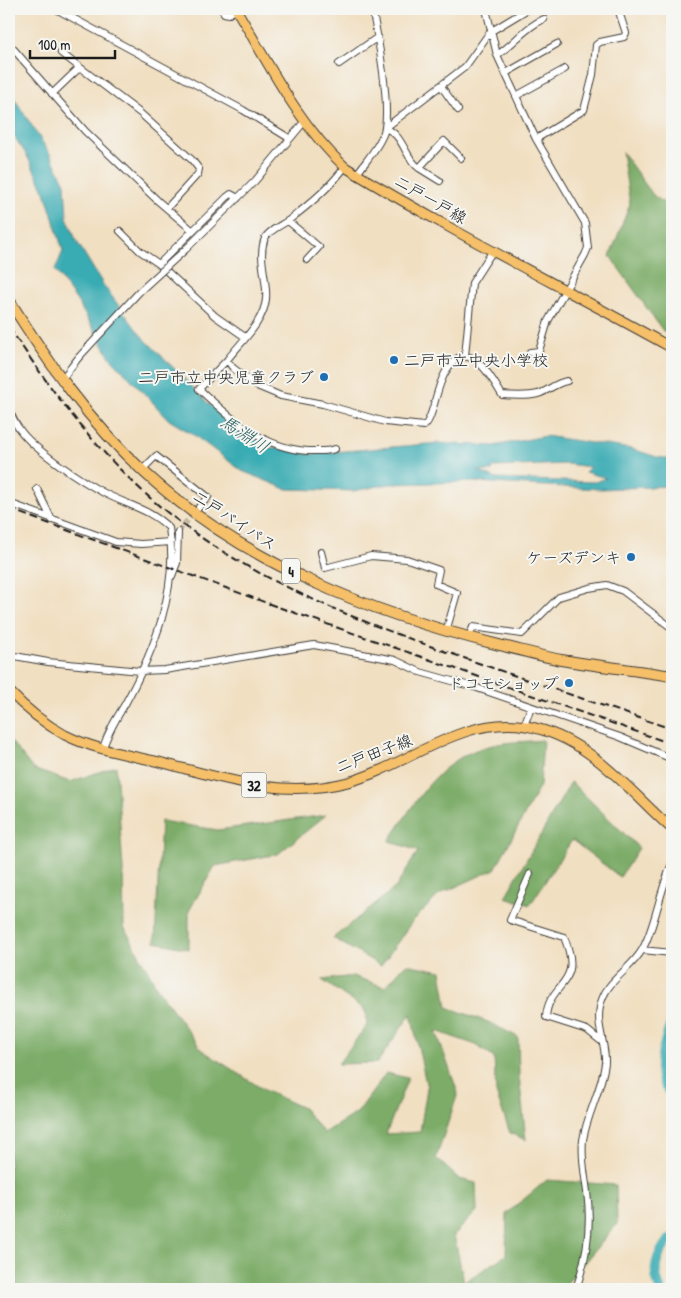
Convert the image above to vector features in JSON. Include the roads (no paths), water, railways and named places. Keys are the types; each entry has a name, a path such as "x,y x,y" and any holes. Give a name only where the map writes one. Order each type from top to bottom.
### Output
{"highway":[{"name":"二戸バイパス","path":"9,300 74,397 142,470 202,520 268,560 338,592 400,617 446,632 560,659 672,676"}],"main road":[{"name":"二戸一戸線","path":"237,9 304,122 345,168 492,252 567,290 672,348"},
{"name":"二戸田子線","path":"9,691 44,723 66,735 102,748 272,789 290,790 328,786 367,776 446,740 482,728 524,726 563,737 583,748 602,762 672,828"}],"street":[{"path":"56,9 244,110 289,138"},
{"path":"222,9 224,13 229,14 237,9"},
{"path":"357,174 383,134 386,116 378,37 373,9"},
{"path":"486,9 497,55 536,139 585,223 588,248 567,290 548,321 539,351 530,352"},
{"path":"384,128 465,67 490,32 528,9"},
{"path":"536,139 584,110 592,75 596,45 600,42 624,37 626,33 618,9"},
{"path":"497,55 514,42 521,33 544,19"},
{"path":"339,64 378,37"},
{"path":"9,44 85,131 192,230"},
{"path":"506,73 557,44"},
{"path":"61,53 140,113 199,169 167,208"},
{"path":"52,94 77,70 82,68"},
{"path":"516,96 565,69"},
{"path":"441,86 458,110"},
{"path":"62,379 140,292 238,198 304,122"},
{"path":"384,128 390,130 403,143 408,157 419,168 440,181"},
{"path":"419,168 444,141 461,158"},
{"path":"335,449 326,452 299,450 274,444 242,427 199,389 227,360 263,310 266,300 262,270 265,239 268,234 288,221 318,196 345,168"},
{"path":"159,264 227,197 231,194 238,198"},
{"path":"288,221 319,248 307,260"},
{"path":"120,231 140,251 159,264 215,316 245,337"},
{"path":"466,356 472,283 492,252"},
{"path":"227,360 233,368 257,386 281,396 323,404 385,422 424,426 430,419 444,373 460,357 466,356 483,365 502,395 538,394 556,383 566,381"},
{"path":"9,410 20,430 28,439 65,467 105,493 156,516 169,528 171,542 168,587"},
{"path":"142,470 156,456 160,457 168,468 208,497 199,507"},
{"path":"37,489 52,520"},
{"path":"9,503 116,542 141,544 171,542"},
{"path":"102,748 159,628 168,587 177,563 178,532"},
{"path":"322,552 325,568 371,556 407,560 439,570 436,584 457,593 446,632"},
{"path":"469,637 473,627 522,634 559,597 607,585 623,590 672,628"},
{"path":"9,655 48,662 140,671 165,670 314,645 381,656 420,672 470,686 620,737 672,759"},
{"path":"524,726 531,707"},
{"path":"576,1289 587,1256 589,1241 587,1192 583,1177 583,1142 605,1064 599,1011 604,992 642,950 672,864"},
{"path":"530,874 510,920 564,937 572,958 570,974 547,1006 546,1017 587,1030 602,1042"},
{"path":"642,950 672,952"}],"water":[{"name":"馬淵川","path":"9,90 50,154 65,183 67,217 76,240 104,286 140,334 209,404 239,429 269,447 310,454 438,443 494,446 545,436 632,449 657,457 672,459 672,486 600,489 474,482 389,484 354,491 286,489 242,471 194,435 169,420 110,357 77,301 55,270 63,251 45,192 26,154 9,129","holes":["567,464 590,467 585,472 606,478 595,482 497,479 478,471 492,471 494,467"]}],"waterway":[{"path":"672,1020 663,1049 661,1068 662,1078 672,1095"},
{"path":"660,1289 656,1276 656,1264 662,1249 672,1238"}],"tunnel":[{"path":"178,532 196,510"}],"railway":[{"path":"9,327 40,373 109,458 149,497 215,547 288,587 363,621 441,650 672,729"},
{"path":"9,509 278,607 672,744"}],"place":[{"name":"二戸市立中央小学校","path":"394,360"},
{"name":"二戸市立中央児童クラブ","path":"324,377"},
{"name":"ケーズデンキ","path":"631,557"},
{"name":"ドコモショップ","path":"569,683"}]}
